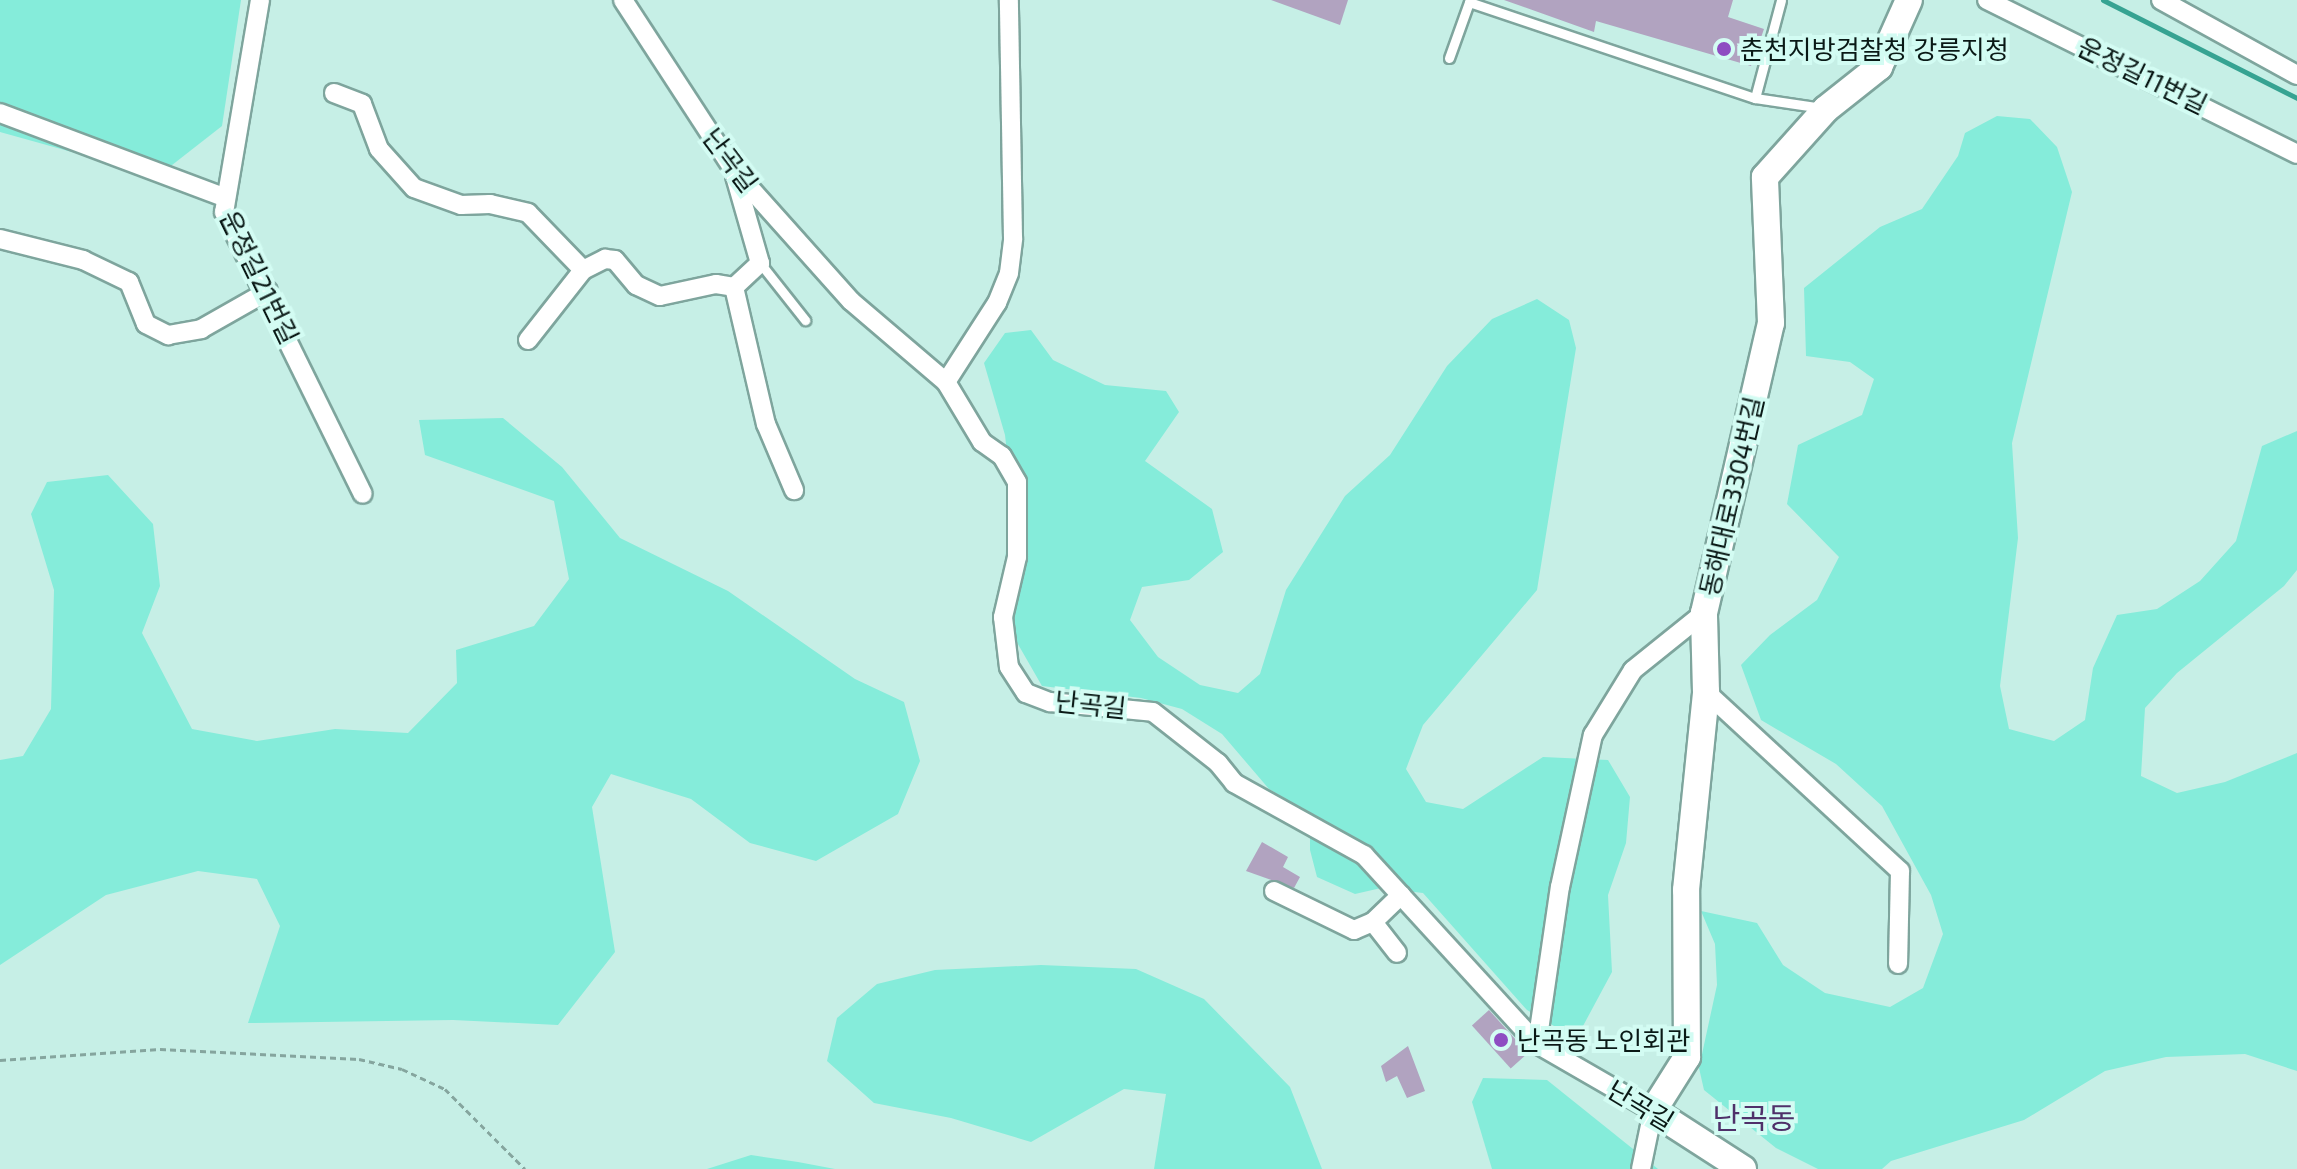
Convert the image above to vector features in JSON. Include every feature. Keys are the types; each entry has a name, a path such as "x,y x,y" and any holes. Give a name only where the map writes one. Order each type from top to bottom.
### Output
{"street":[{"name":"운정길21번길","path":"260,0 223,197 224,212 268,291 363,494"},
{"name":"난곡길","path":"623,0 733,169 851,301 946,382 982,442 1002,456 1017,482 1017,557 1003,617 1009,667 1026,693 1050,702 1153,712 1234,783 1364,855 1537,1044 1653,1111 1743,1169"},
{"path":"946,382 997,303 1009,273 1009,0"},
{"name":"동해대로3304번길","path":"1653,1111 1687,1057 1686,890 1706,692 1704,613 1771,323 1765,177 1826,109 1879,67 1909,0"},
{"name":"운정길11번길","path":"1987,0 2297,154"},
{"path":"2161,0 2297,75"},
{"path":"334,93 362,104 379,149 414,188 461,205 490,204 528,213 583,270"},
{"path":"0,113 223,197"},
{"path":"733,169 760,263 734,287"},
{"path":"0,239 83,260 129,282 146,324 168,335 201,329 268,291"},
{"path":"528,340 583,270 615,260 636,285 660,296 716,284 734,287"},
{"path":"734,287 766,424 794,490"},
{"path":"1537,1044 1560,887 1593,735 1633,670 1704,613"},
{"path":"1706,692 1900,871 1898,964"},
{"path":"1274,891 1354,930 1373,922 1401,895"},
{"path":"1373,922 1397,953"},
{"path":"1641,1169 1653,1111"}],"lane":[{"path":"1755,98 1781,0"},
{"path":"1449,58 1469,2 1755,98 1826,109"},
{"path":"760,263 805,320"}],"path":[{"path":"0,1060 41,1061 132,1049 359,1059 402,1069 445,1089 525,1169"}],"green space":[{"path":"0,0 241,0 222,126 158,176 0,132"},
{"path":"1997,116 2030,119 2057,147 2072,192 2012,443 2018,538 2000,686 2009,729 2054,741 2085,720 2093,668 2117,615 2157,609 2200,581 2236,541 2262,446 2297,431 2297,570 2284,586 2177,673 2145,708 2141,776 2177,793 2225,782 2297,753 2297,1071 2245,1054 2166,1057 2105,1071 2024,1120 1891,1161 1882,1169 1818,1169 1776,1148 1704,1090 1699,1068 1717,985 1715,944 1701,911 1757,923 1783,965 1825,993 1890,1007 1923,988 1943,934 1931,895 1882,806 1836,764 1761,720 1741,665 1770,635 1817,600 1839,557 1787,504 1798,445 1862,415 1874,379 1850,362 1806,356 1804,288 1880,227 1922,209 1958,156 1965,133"},
{"path":"1537,299 1569,320 1576,348 1537,590 1423,725 1406,769 1426,802 1463,809 1543,757 1608,760 1630,797 1626,843 1608,895 1612,972 1576,1039 1527,1010 1423,893 1381,888 1355,894 1317,877 1310,850 1310,814 1269,789 1222,734 1182,709 1141,698 1042,686 1003,618 1006,549 1014,516 1005,435 984,363 1005,333 1031,330 1053,360 1105,385 1166,391 1179,412 1145,461 1212,509 1223,552 1189,580 1142,587 1130,620 1158,657 1200,685 1238,693 1260,674 1286,590 1345,496 1390,455 1447,366 1492,319"},
{"path":"503,418 562,467 620,538 728,591 855,679 904,702 920,761 898,814 816,861 750,843 691,799 611,774 592,807 615,952 558,1025 453,1020 248,1023 280,926 257,879 198,871 106,895 0,965 0,760 23,756 51,709 54,590 31,514 47,482 108,475 153,524 160,586 142,633 192,729 257,741 335,729 408,733 457,683 456,650 534,626 569,579 554,501 425,455 419,420"},
{"path":"1041,965 1136,969 1204,999 1290,1087 1322,1169 1154,1169 1166,1094 1124,1089 1031,1142 951,1118 874,1103 827,1061 837,1018 877,984 935,970"},
{"path":"1483,1078 1547,1080 1658,1169 1492,1169 1472,1102"},
{"path":"751,1155 798,1162 835,1169 707,1169"}],"building":[{"path":"1271,0 1348,0 1340,25"},
{"name":"춘천지방검찰청 강릉지청","path":"1504,0 1733,0 1728,17 1764,29 1751,66 1596,21 1594,32"},
{"path":"1262,842 1288,857 1283,867 1300,877 1294,888 1246,871"},
{"name":"난곡동 노인회관","path":"1489,1010 1528,1053 1511,1068 1472,1025"},
{"path":"1408,1046 1425,1091 1407,1098 1397,1076 1386,1082 1381,1066"}],"waterway":[{"path":"2103,0 2297,98"}],"place":[{"name":"춘천지방검찰청 강릉지청","path":"1724,49"},
{"name":"난곡동 노인회관","path":"1501,1040"}],"district":[{"name":"난곡동","path":"1754,1117"}]}
